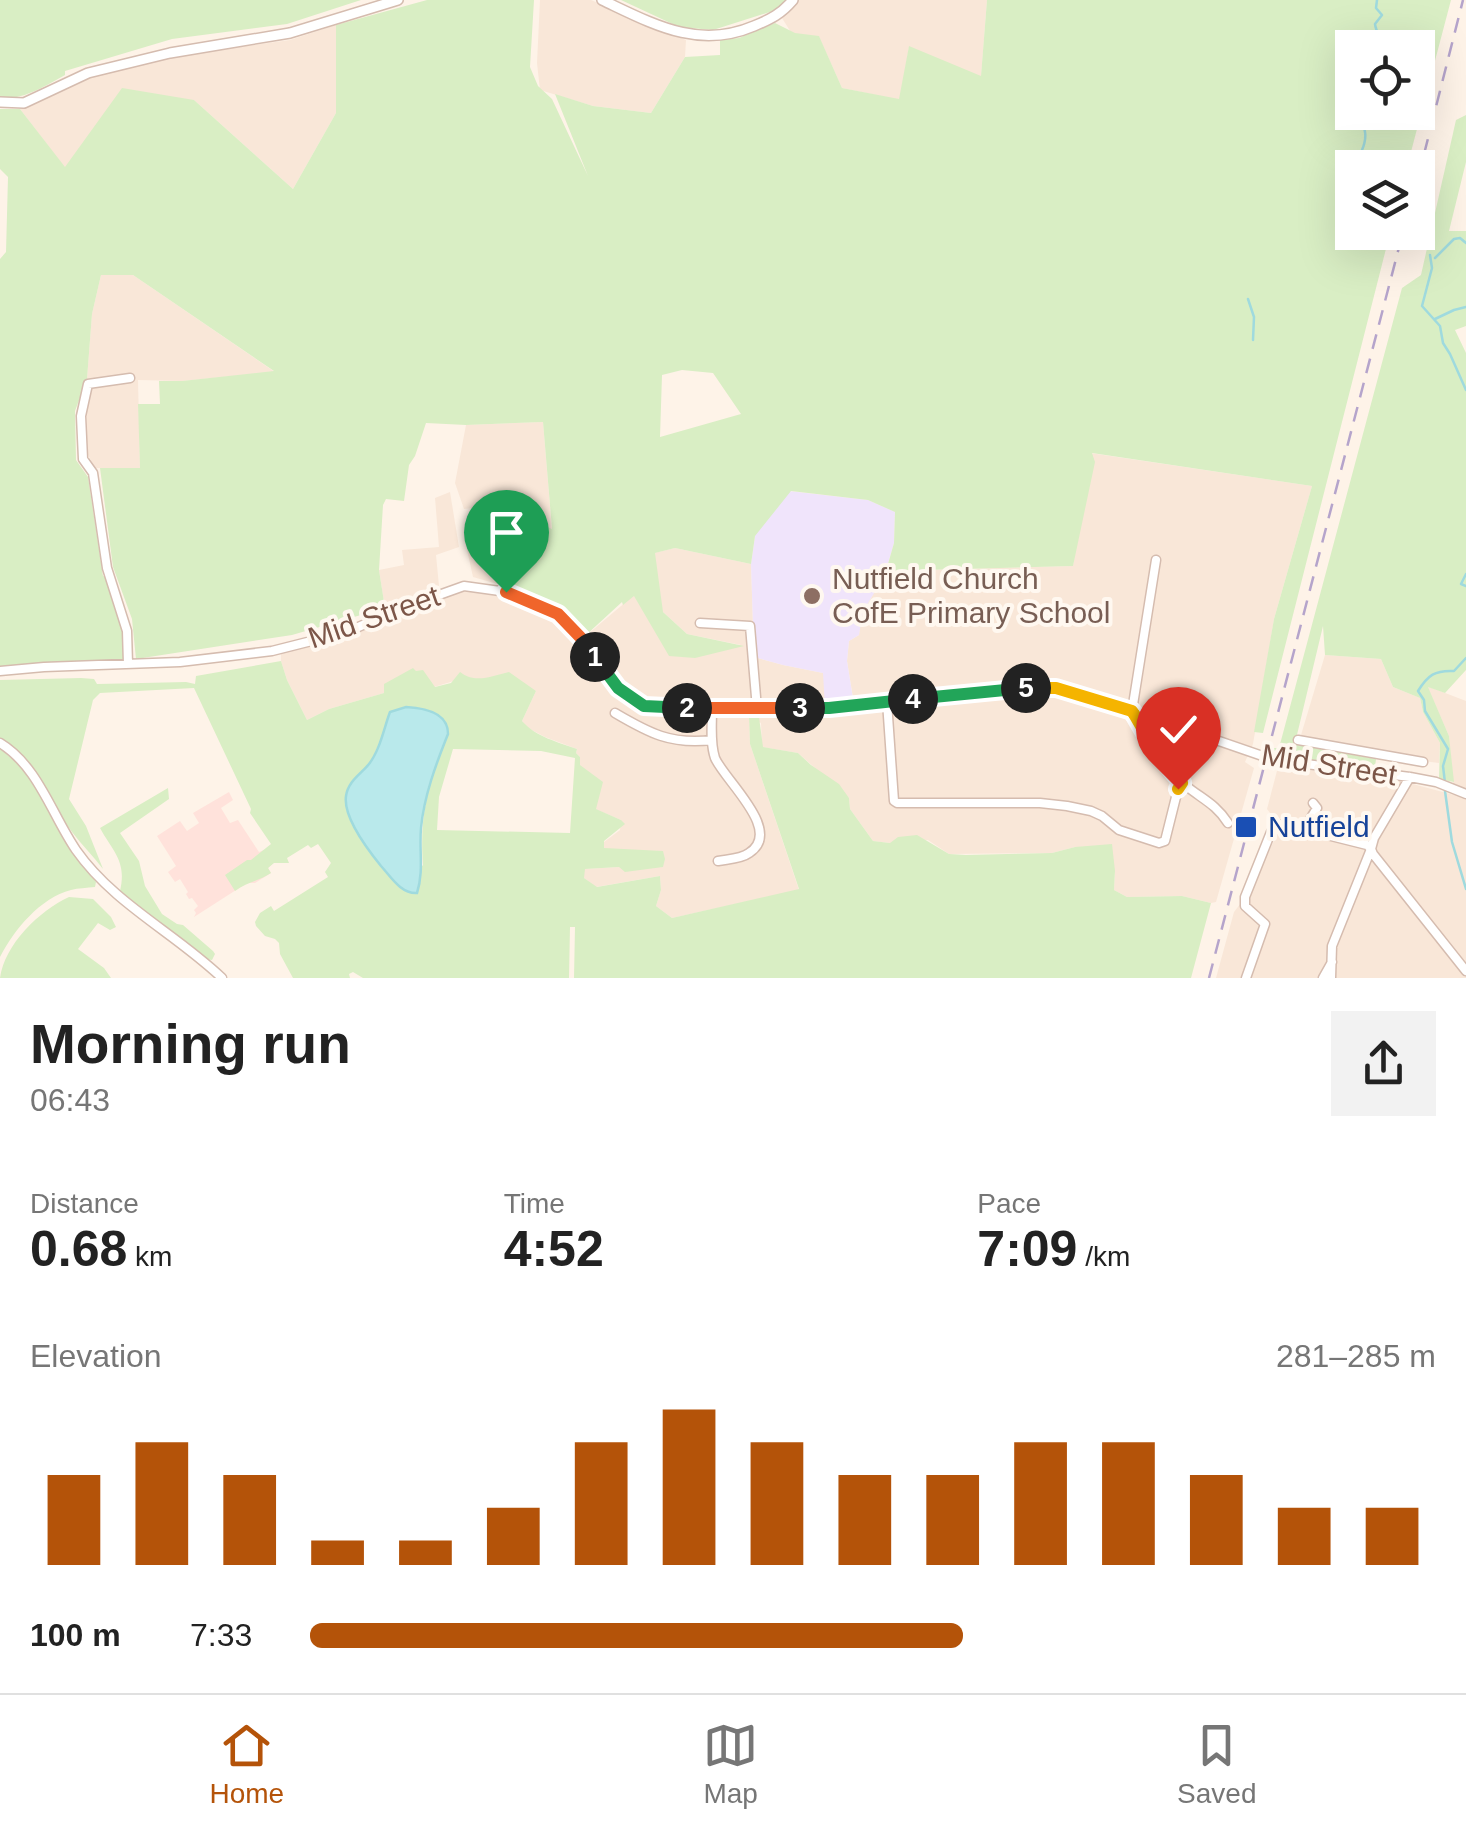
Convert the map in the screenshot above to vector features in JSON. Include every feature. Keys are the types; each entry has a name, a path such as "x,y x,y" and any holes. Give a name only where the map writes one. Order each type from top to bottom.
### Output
{"street":[{"path":"0,102 24,104 88,73 170,53 290,33 398,0"},
{"path":"602,0 663,29 704,37 741,32 762,24 780,16 793,0"},
{"path":"128,664 127,631 107,568 93,473 83,459 80,416 88,384 130,378"},
{"path":"1156,560 1132,711 1138,726 1182,783 1218,808 1228,822"},
{"name":"Mid Street","path":"0,671 180,662 272,651 347,632 464,586 506,592 558,614 618,688 644,706 712,710 829,708 1056,688 1274,760 1436,782 1466,794"},
{"path":"700,623 750,626 757,710"},
{"path":"887,702 897,803 1067,806 1090,811 1119,830 1159,843 1165,841 1182,783"},
{"path":"712,710 713,752 760,828 753,851 718,860"},
{"path":"615,713 666,739 712,740"},
{"path":"1298,740 1423,762"},
{"path":"0,744 22,761 96,874 222,978"},
{"path":"1378,772 1386,755"},
{"path":"1332,978 1332,946 1374,838 1410,778"},
{"path":"1304,830 1317,808 1314,804"},
{"path":"1246,978 1266,924 1244,901 1270,832 1283,824 1367,845 1466,971"},
{"path":"1323,978 1332,962"}],"shaded area":[{"path":"540,0 591,0 686,40 685,57 651,113 593,106 540,90"},
{"path":"798,0 987,0 981,77 909,47 900,100 842,88 819,37 792,34 782,18"},
{"path":"336,25 336,113 293,189 194,100 65,168 20,109 91,76 173,56 290,40"},
{"path":"101,275 133,275 275,372 182,381 138,380 140,469 95,468 86,451 87,379 92,314"},
{"path":"543,422 552,530 518,515 508,587 473,577 467,550 493,539 491,506 464,509 455,483 466,425"},
{"path":"1090,453 1312,486 1274,619 1253,744 1245,762 1254,768 1216,902 1182,896 1127,897 1114,890 1115,871 1075,847 1052,853 949,854 928,840 873,841 850,809 849,798 798,753 762,747 761,723 749,717 750,744 799,890 672,918 656,906 660,876 596,887 584,878 584,869 619,867 604,848 604,842 620,830 621,820 595,809 577,749 545,737 522,721 536,691 467,677 434,687 384,693 329,709 307,720 281,661 281,648 347,632 464,586 507,592 559,614 582,639 634,595 670,656 741,645 687,634 662,611 654,553 675,548 751,564 754,657 823,673 854,704 847,661 849,641 859,635 861,616 886,571 1073,566"},
{"name":"Nutfield Church CofE Primary School","path":"762,488 868,500 895,512 894,543 884,577 863,611 859,635 849,641 847,661 854,705 825,708 823,673 754,657 751,564"},
{"path":"450,492 459,547 436,555 439,586 385,608 379,570 404,565 402,550 439,547 435,498"},
{"path":"1325,655 1381,659 1393,687 1420,698 1440,743 1439,763 1298,745"},
{"path":"1427,686 1466,701 1466,978 1216,978 1234,912 1247,895 1281,827 1267,809 1278,767 1394,779 1454,795 1449,736"},
{"path":"229,792 233,800 221,808 230,823 238,820 259,852 264,850 274,862 268,868 271,873 255,883 247,883 194,917 198,906 189,899 180,879 175,882 168,872 176,866 157,836 180,821 187,831 199,823 193,813"}],"green space":[{"path":"0,0 361,0 287,24 172,39 65,71 65,75 26,95 0,98"},
{"path":"427,0 534,0 530,67 538,86 552,99 588,176 555,94 593,106 651,113 685,57 720,55 720,40 739,38 775,23 795,33 819,36 842,88 899,99 909,46 981,76 987,0 1451,0 1435,61 1435,30 1335,30 1335,130 1417,130 1411,150 1335,150 1335,250 1386,250 1263,733 1254,732 1274,619 1312,486 1092,453 1095,462 1073,566 886,571 894,543 895,512 868,500 791,491 755,536 751,564 675,548 655,553 663,612 687,634 744,646 695,658 669,656 634,596 585,636 561,612 508,587 518,514 552,529 543,422 426,423 409,465 404,501 386,499 383,505 379,570 385,608 292,635 136,659 132,619 113,567 100,468 140,468 138,404 160,404 159,381 274,371 133,275 101,275 92,314 87,379 75,411 76,460 88,477 103,576 107,577 123,625 123,659 0,667 0,259 6,252 8,177 0,169 0,109 20,109 65,167 122,88 194,100 293,189 336,113 336,25","holes":["682,370 713,373 741,414 660,437 662,375"]},
{"path":"621,0 787,0 779,9 713,30 679,27"},
{"path":"1466,115 1466,162 1449,231 1466,231 1466,326 1455,330 1466,353 1466,670 1445,693 1428,687 1449,736 1454,782 1439,779 1440,743 1420,698 1393,687 1381,659 1325,655 1323,626 1296,739 1298,745 1376,759 1375,767 1271,756 1274,748 1279,748 1402,288 1421,275 1427,250 1435,250 1435,213 1456,120"},
{"path":"281,661 307,720 329,709 384,693 384,684 413,668 423,670 435,687 451,683 460,672 478,678 509,672 536,691 522,721 541,735 577,749 580,765 603,782 596,809 625,824 604,841 604,848 663,851 663,867 625,872 619,867 585,869 584,878 597,887 660,876 656,906 672,918 799,889 750,744 749,717 759,717 763,747 798,753 839,784 849,798 850,809 873,841 890,843 898,837 917,835 949,854 966,855 1052,853 1112,844 1114,890 1127,897 1182,896 1211,903 1191,978 574,978 575,927 570,927 569,978 363,978 353,972 350,978 293,978 280,954 279,943 265,936 255,922 271,906 274,911 328,877 325,872 331,863 318,844 311,848 308,845 287,858 289,863 274,863 268,868 271,873 235,891 225,875 271,844 250,813 194,688 100,693 93,700 69,799 86,826 103,869 72,832 33,769 0,739 0,680 81,678 94,679 97,684 195,684 196,676","holes":["448,734 427,798 423,865 402,889 352,823 353,780 370,764 377,748","453,749 541,751 575,758 570,833 437,830 439,797"]},
{"path":"0,749 32,783 96,882 95,887 74,889 49,900 20,926 0,957"},
{"path":"168,788 169,799 120,833 139,861 145,886 162,914 183,925 213,951 212,960 205,959 120,891 120,864 100,828"},
{"path":"69,897 93,899 111,917 116,927 110,930 98,923 78,949 111,978 0,978 9,953 25,930"}],"water":[{"path":"406,707 439,716 448,734 425,804 417,893 401,888 381,866 358,833 346,804 349,786 373,758 390,712"}],"waterway":[{"path":"1377,0 1376,8 1382,15 1375,24 1377,30"},
{"path":"1362,150 1364,130"},
{"path":"1435,258 1454,239 1466,243"},
{"path":"1430,255 1432,268 1422,306 1440,326 1443,343 1466,390"},
{"path":"1248,299 1254,317 1253,340"},
{"path":"1435,319 1466,307"},
{"path":"1466,574 1461,584 1466,586"},
{"path":"1445,783 1443,766 1448,749 1418,691 1433,675 1454,671 1466,658"},
{"path":"1445,791 1452,842 1466,889"}],"railway":[{"path":"1425,150 1463,0"},
{"path":"1209,978 1398,250"}],"place":[{"name":"Nutfield Church CofE Primary School","path":"812,596"},
{"name":"Nutfield","path":"1246,827"}],"route":[{"path":"506,592 558,614 618,688 644,706 712,710 829,708 1056,688 1132,711 1138,726 1182,783 1178,789"}]}
